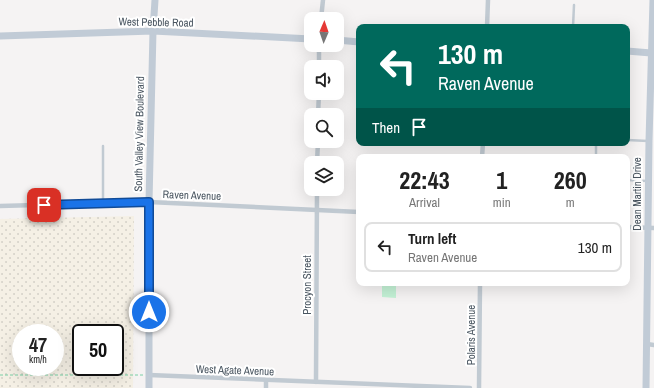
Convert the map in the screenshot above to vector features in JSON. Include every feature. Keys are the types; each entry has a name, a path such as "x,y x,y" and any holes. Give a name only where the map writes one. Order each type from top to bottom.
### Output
{"street":[{"name":"South Valley View Boulevard","path":"149,388 149,202 155,0"},
{"path":"321,12 322,0"},
{"path":"487,24 488,0"},
{"name":"Dean Martin Drive","path":"646,388 650,345 651,228 649,141 653,0"},
{"name":"West Pebble Road","path":"0,36 153,31 304,39"},
{"path":"344,41 356,42"},
{"path":"630,52 652,53"},
{"name":"Procyon Street","path":"316,382 317,196"},
{"name":"Raven Avenue","path":"0,206 149,202 356,212"},
{"path":"630,227 651,228"},
{"name":"Polaris Avenue","path":"479,388 480,286"},
{"name":"West Agate Avenue","path":"150,375 470,388"},
{"path":"266,380 266,388"}],"lane":[{"path":"573,24 574,6"},
{"path":"630,140 649,141"},
{"path":"103,146 103,204"},
{"path":"630,180 649,181"}],"path":[{"path":"0,375 150,375"}],"green space":[{"path":"382,286 396,286 396,298 382,297"}],"sand":[{"path":"134,216 133,388 0,388 0,219"}],"route":[{"path":"44,205 149,202 149,312"}]}
